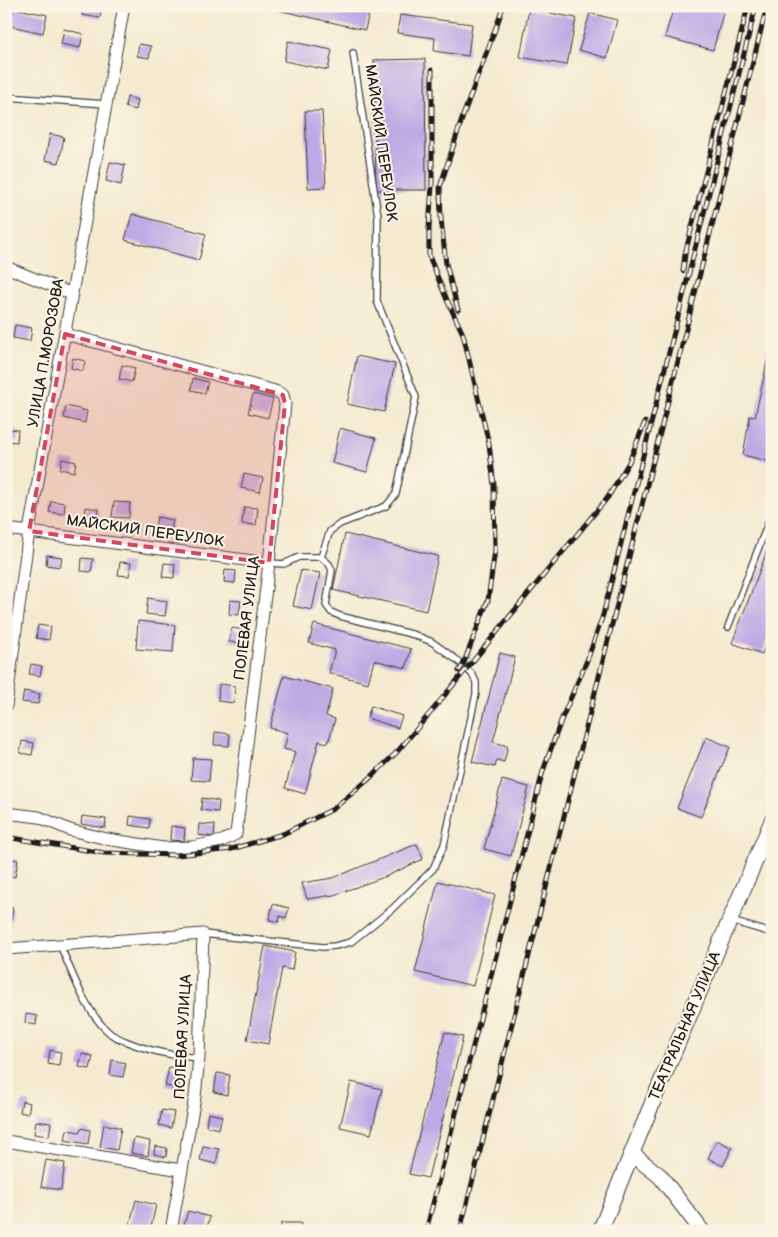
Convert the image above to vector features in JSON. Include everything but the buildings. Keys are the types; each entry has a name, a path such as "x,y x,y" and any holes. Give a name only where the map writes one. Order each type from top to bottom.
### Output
{"main road":[{"name":"ТЕАТРАЛЬНАЯ УЛИЦА","path":"600,1231 772,821"},
{"path":"632,1154 660,1176 702,1231"}],"street":[{"name":"УЛИЦА П.МОРОЗОВА","path":"6,706 29,531 124,6"},
{"path":"6,267 72,294"},
{"name":"ПОЛЕВАЯ УЛИЦА","path":"6,813 40,817 70,830 107,840 163,848 192,847 222,841 236,834 286,404 283,395 275,391 65,334"},
{"name":"МАЙСКИЙ ПЕРЕУЛОК","path":"6,528 268,563"},
{"path":"6,949 203,934"},
{"name":"ПОЛЕВАЯ УЛИЦА","path":"171,1231 196,1097 203,934"},
{"path":"6,1140 182,1170"}],"lane":[{"name":"МАЙСКИЙ ПЕРЕУЛОК","path":"268,563 284,564 299,557 321,557 330,531 340,524 386,506 396,494 416,397 377,301 378,216 353,53"},
{"path":"6,97 106,104"},
{"path":"728,627 772,513"},
{"path":"203,934 322,948 351,942 392,909 433,869 444,845 476,694 476,682 467,669 432,642 415,635 331,612 326,605 332,570 329,564 321,557"},
{"path":"730,920 772,933"},
{"path":"60,945 93,1014 112,1035 143,1049 170,1055 199,1058"}],"highlighted area":[{"path":"65,334 283,395 285,404 269,563 29,531"}],"railway":[{"path":"458,310 446,264 440,187 464,113 503,6"},
{"path":"683,271 685,254 748,6"},
{"path":"426,1231 543,771 603,615 756,6"},
{"path":"460,1231 767,6"},
{"path":"432,70 432,186 429,256 463,334 489,444 494,485 495,550 488,600 459,671"},
{"path":"6,837 104,853 177,855 232,849 283,834 333,809 369,779 397,752 608,497 629,462 645,422"}]}
